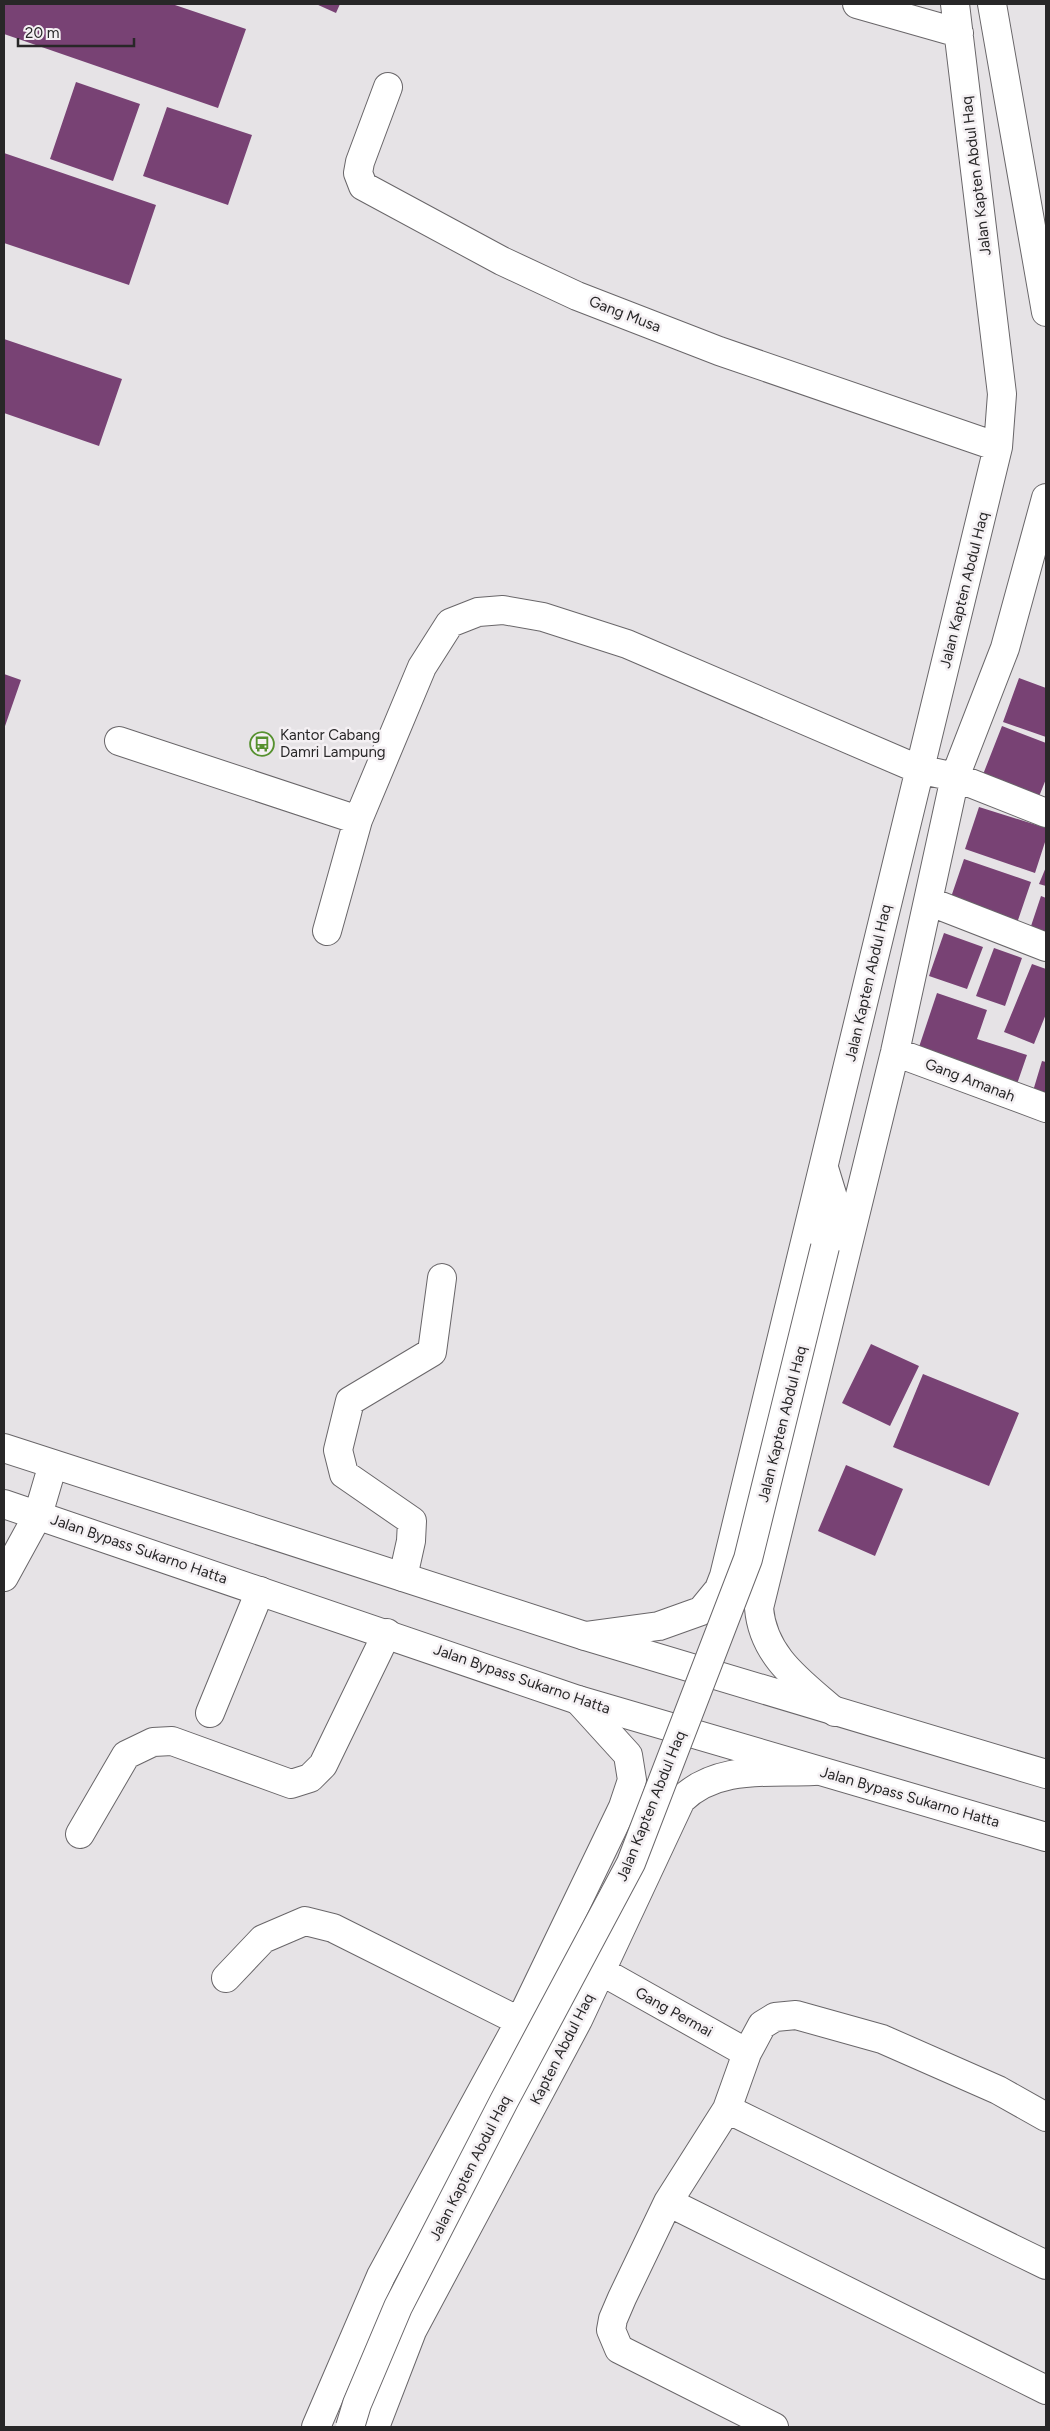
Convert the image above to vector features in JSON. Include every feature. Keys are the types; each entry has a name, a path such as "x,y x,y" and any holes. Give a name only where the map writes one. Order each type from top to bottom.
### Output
{"main road":[{"path":"857,4 959,33"},
{"name":"Jalan Kapten Abdul Haq","path":"585,1636 659,1626 701,1611 719,1589 730,1556 918,770 998,447 1002,394 955,4"},
{"path":"992,4 1046,312"},
{"name":"Gang Musa","path":"388,87 360,162 358,174 363,186 502,261 577,296 719,351 998,447"},
{"name":"Jalan Kapten Abdul Haq","path":"836,1713 784,1668 775,1656 760,1620 759,1608 895,1052 955,777 1005,648 1046,498"},
{"path":"327,931 358,820 422,668 450,623 478,612 504,610 542,617 627,644 918,770 955,777 1046,813"},
{"path":"119,741 358,820"},
{"path":"928,901 1046,948"},
{"name":"Gang Amanah","path":"895,1052 1046,1108"},
{"name":"Jalan Kapten Abdul Haq","path":"350,2427 357,2404 398,2306 504,2101 631,1863 748,1559 835,1204 824,1166"},
{"path":"835,1204 866,1173"},
{"path":"403,1577 411,1541 412,1522 344,1474 338,1450 350,1401 432,1352 442,1278"},
{"path":"4,1448 585,1636 836,1713 1046,1774"},
{"path":"4,1577 38,1514 53,1464"},
{"name":"Jalan Bypass Sukarno Hatta","path":"4,1504 387,1633 578,1700 1046,1837"},
{"path":"730,1556 735,1573 746,1579 753,1579 764,1574 770,1564"},
{"path":"210,1713 260,1591"},
{"path":"80,1834 126,1755 153,1742 172,1741 291,1784 310,1778 323,1765 387,1633"},
{"path":"316,2427 381,2276 520,2021 623,1807 632,1780 628,1755 578,1700"},
{"name":"Kapten Abdul Haq","path":"375,2427 412,2331 565,2046 681,1800 694,1788 711,1779 744,1773 821,1771"},
{"path":"623,1807 638,1794 652,1793 668,1806 669,1825"},
{"path":"226,1978 263,1939 305,1921 333,1928 520,2021 565,2046"},
{"name":"Gang Permai","path":"602,1971 747,2053"},
{"path":"774,2427 619,2349 613,2338 613,2319 668,2202 727,2109 747,2053 762,2025 775,2017 796,2015 882,2039 998,2090 1046,2117"},
{"path":"727,2109 1046,2266"},
{"path":"668,2202 1046,2390"},
{"path":"323,2427 340,2423 358,2427"}],"building":[{"path":"4,4 172,4 246,29 218,108 4,34"},
{"path":"316,4 340,4 336,13"},
{"path":"76,82 140,104 113,181 50,159"},
{"path":"167,107 252,135 228,205 143,176"},
{"path":"4,153 156,205 129,285 4,243"},
{"path":"4,339 122,379 99,446 4,413"},
{"path":"4,674 21,680 4,729"},
{"path":"1019,678 1046,688 1046,737 1003,722"},
{"path":"1002,726 1046,743 1046,779 1038,799 982,777"},
{"path":"979,807 1046,828 1046,839 1035,873 965,849"},
{"path":"964,859 1031,882 1016,926 949,903"},
{"path":"1046,867 1046,886 1039,884"},
{"path":"1041,896 1046,898 1046,940 1028,935"},
{"path":"944,933 983,947 967,989 929,976"},
{"path":"994,948 1022,958 1005,1006 976,996"},
{"path":"1032,964 1046,969 1046,1014 1034,1044 1004,1032"},
{"path":"937,993 987,1010 977,1039 1027,1055 1017,1084 917,1053"},
{"path":"1042,1061 1046,1062 1046,1106 1030,1101"},
{"path":"871,1344 919,1366 890,1426 842,1403"},
{"path":"923,1374 1019,1413 989,1486 893,1447"},
{"path":"846,1465 903,1489 875,1556 818,1531"}],"place":[{"name":"Kantor Cabang Damri Lampung","path":"262,744"}]}
